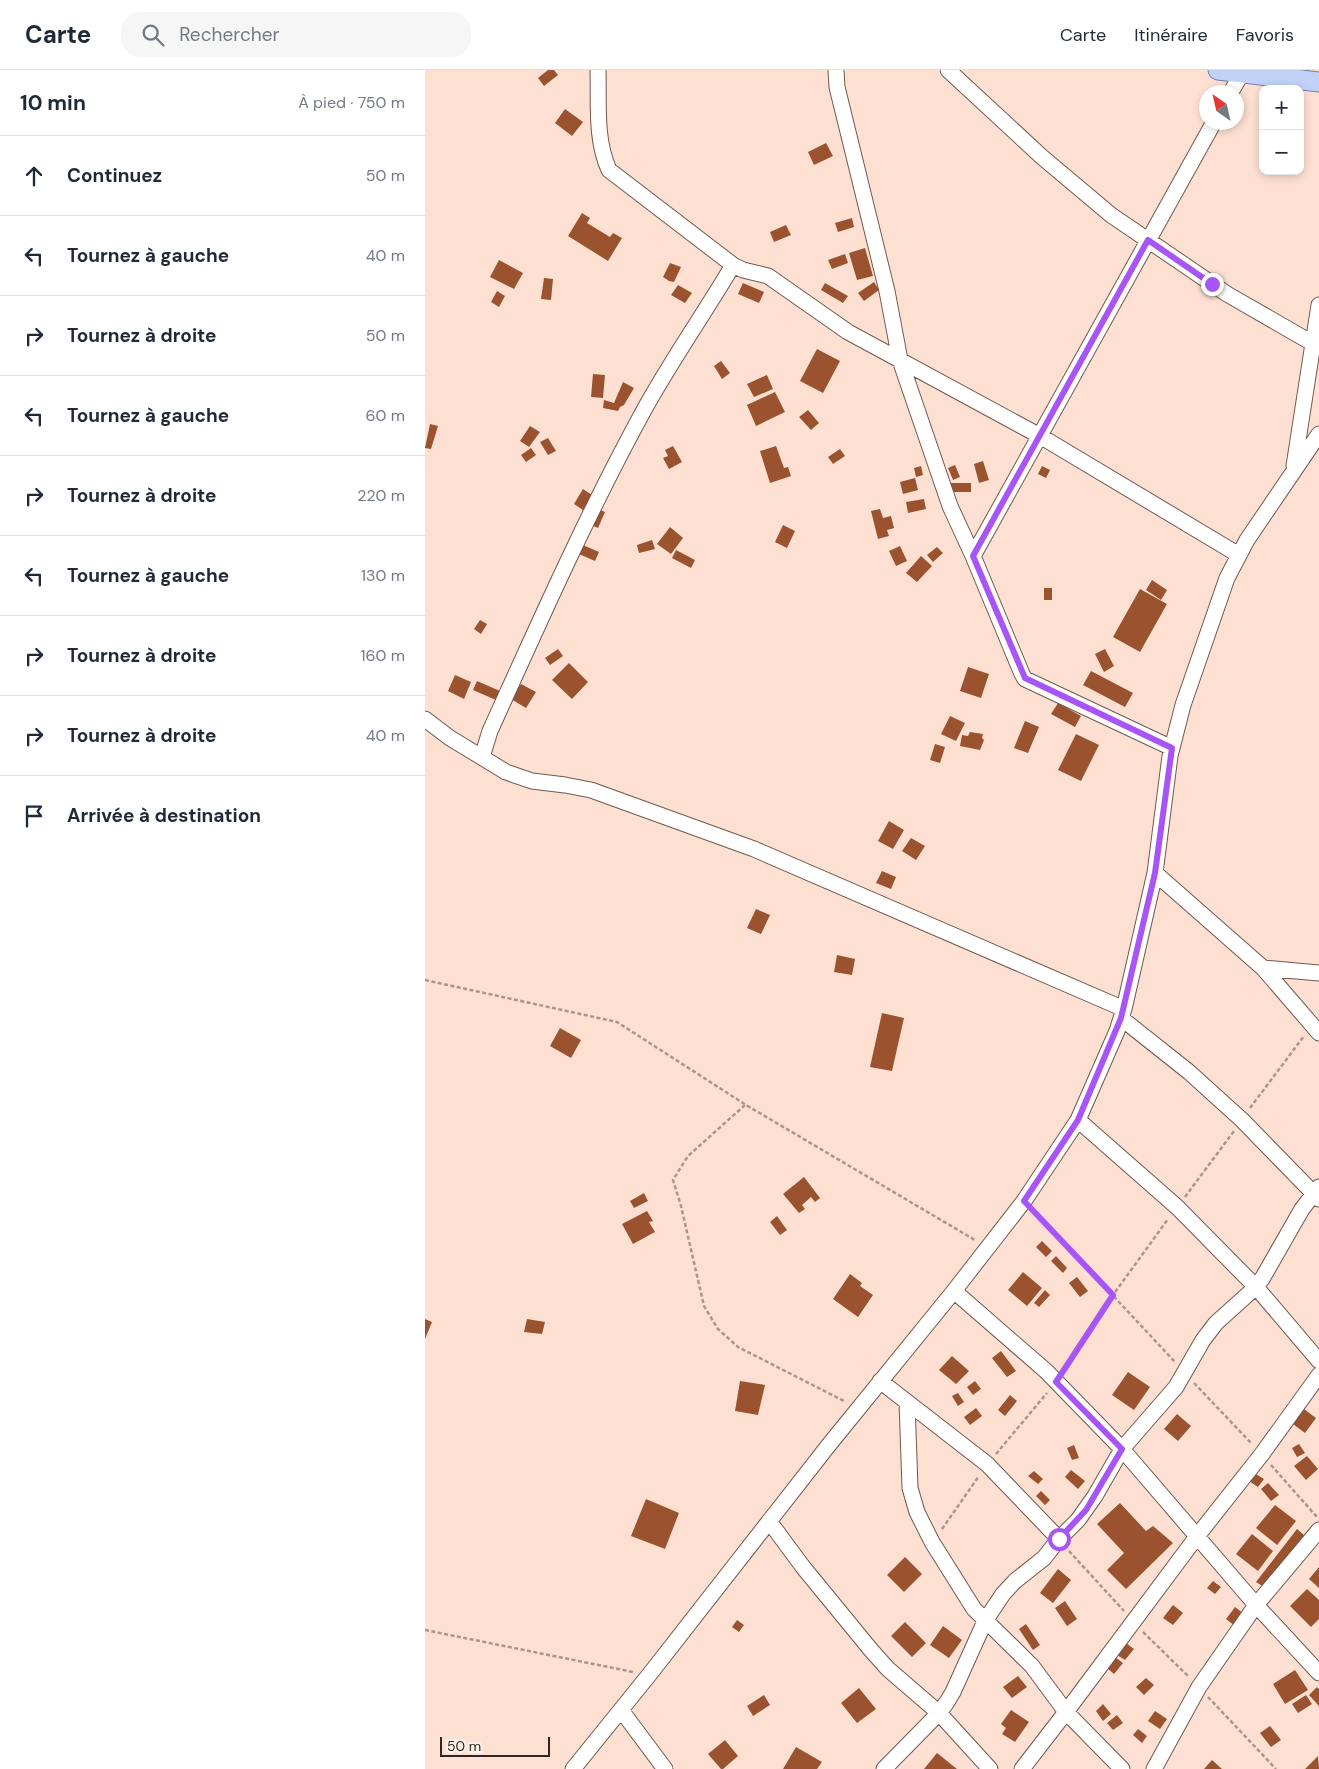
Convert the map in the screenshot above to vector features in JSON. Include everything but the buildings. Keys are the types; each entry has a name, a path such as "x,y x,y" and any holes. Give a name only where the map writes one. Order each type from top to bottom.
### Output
{"main road":[{"path":"1218,70 1319,82"}],"street":[{"path":"598,70 600,142 602,155 609,170 733,265 743,270 768,276 847,332 1040,436 1239,555"},
{"path":"836,70 837,87 887,291 901,360 950,506 1025,678 1172,748"},
{"path":"948,70 1042,157 1111,215 1227,294 1316,346"},
{"path":"1235,85 1242,73"},
{"path":"973,556 1210,130"},
{"path":"482,757 490,731 590,513 656,389 733,265"},
{"path":"1293,471 1316,346 1319,305"},
{"path":"573,1769 880,1381 955,1291 1024,1201 1078,1120 1123,1014 1155,873 1172,748 1183,705 1223,588 1239,555 1319,434"},
{"path":"425,719 450,738 506,772 520,778 591,790 754,849 1123,1014 1242,1120 1317,1193 1302,1209 1268,1270 1256,1287 1216,1323 1203,1340 1176,1387 1122,1449 1086,1510 1044,1558 1009,1587 985,1621 953,1692 939,1713 884,1769"},
{"path":"1155,873 1263,968 1315,1029"},
{"path":"1263,968 1319,973"},
{"path":"1078,1120 1177,1207 1256,1287 1319,1360"},
{"path":"955,1291 1056,1382 1122,1449 1256,1605 1319,1673"},
{"path":"1022,1769 1067,1712 1197,1535 1262,1454 1319,1375"},
{"path":"880,1381 987,1464 1059,1539"},
{"path":"907,1402 910,1488 917,1512 932,1542 974,1609 1031,1666 1067,1712 1121,1769"},
{"path":"769,1522 803,1567 877,1657 888,1669 939,1713 990,1769"},
{"path":"1154,1769 1199,1687 1256,1605 1319,1530"},
{"path":"621,1710 665,1769"}],"path":[{"path":"425,980 617,1022 746,1105 988,1247"},
{"path":"932,1542 987,1464 1056,1382 1113,1295 1177,1207 1242,1120 1315,1029"},
{"path":"746,1105 688,1156 673,1180 681,1206 703,1306 718,1329 738,1347 859,1408"},
{"path":"1024,1201 1262,1454 1319,1519"},
{"path":"1059,1539 1134,1622 1199,1687 1276,1769"},
{"path":"425,1630 649,1675"}],"route":[{"path":"1059,1539 1086,1510 1122,1449 1056,1382 1113,1295 1024,1201 1078,1120 1117,1031 1124,1009 1155,873 1172,748 1025,678 973,556 1148,240 1212,284"}]}
